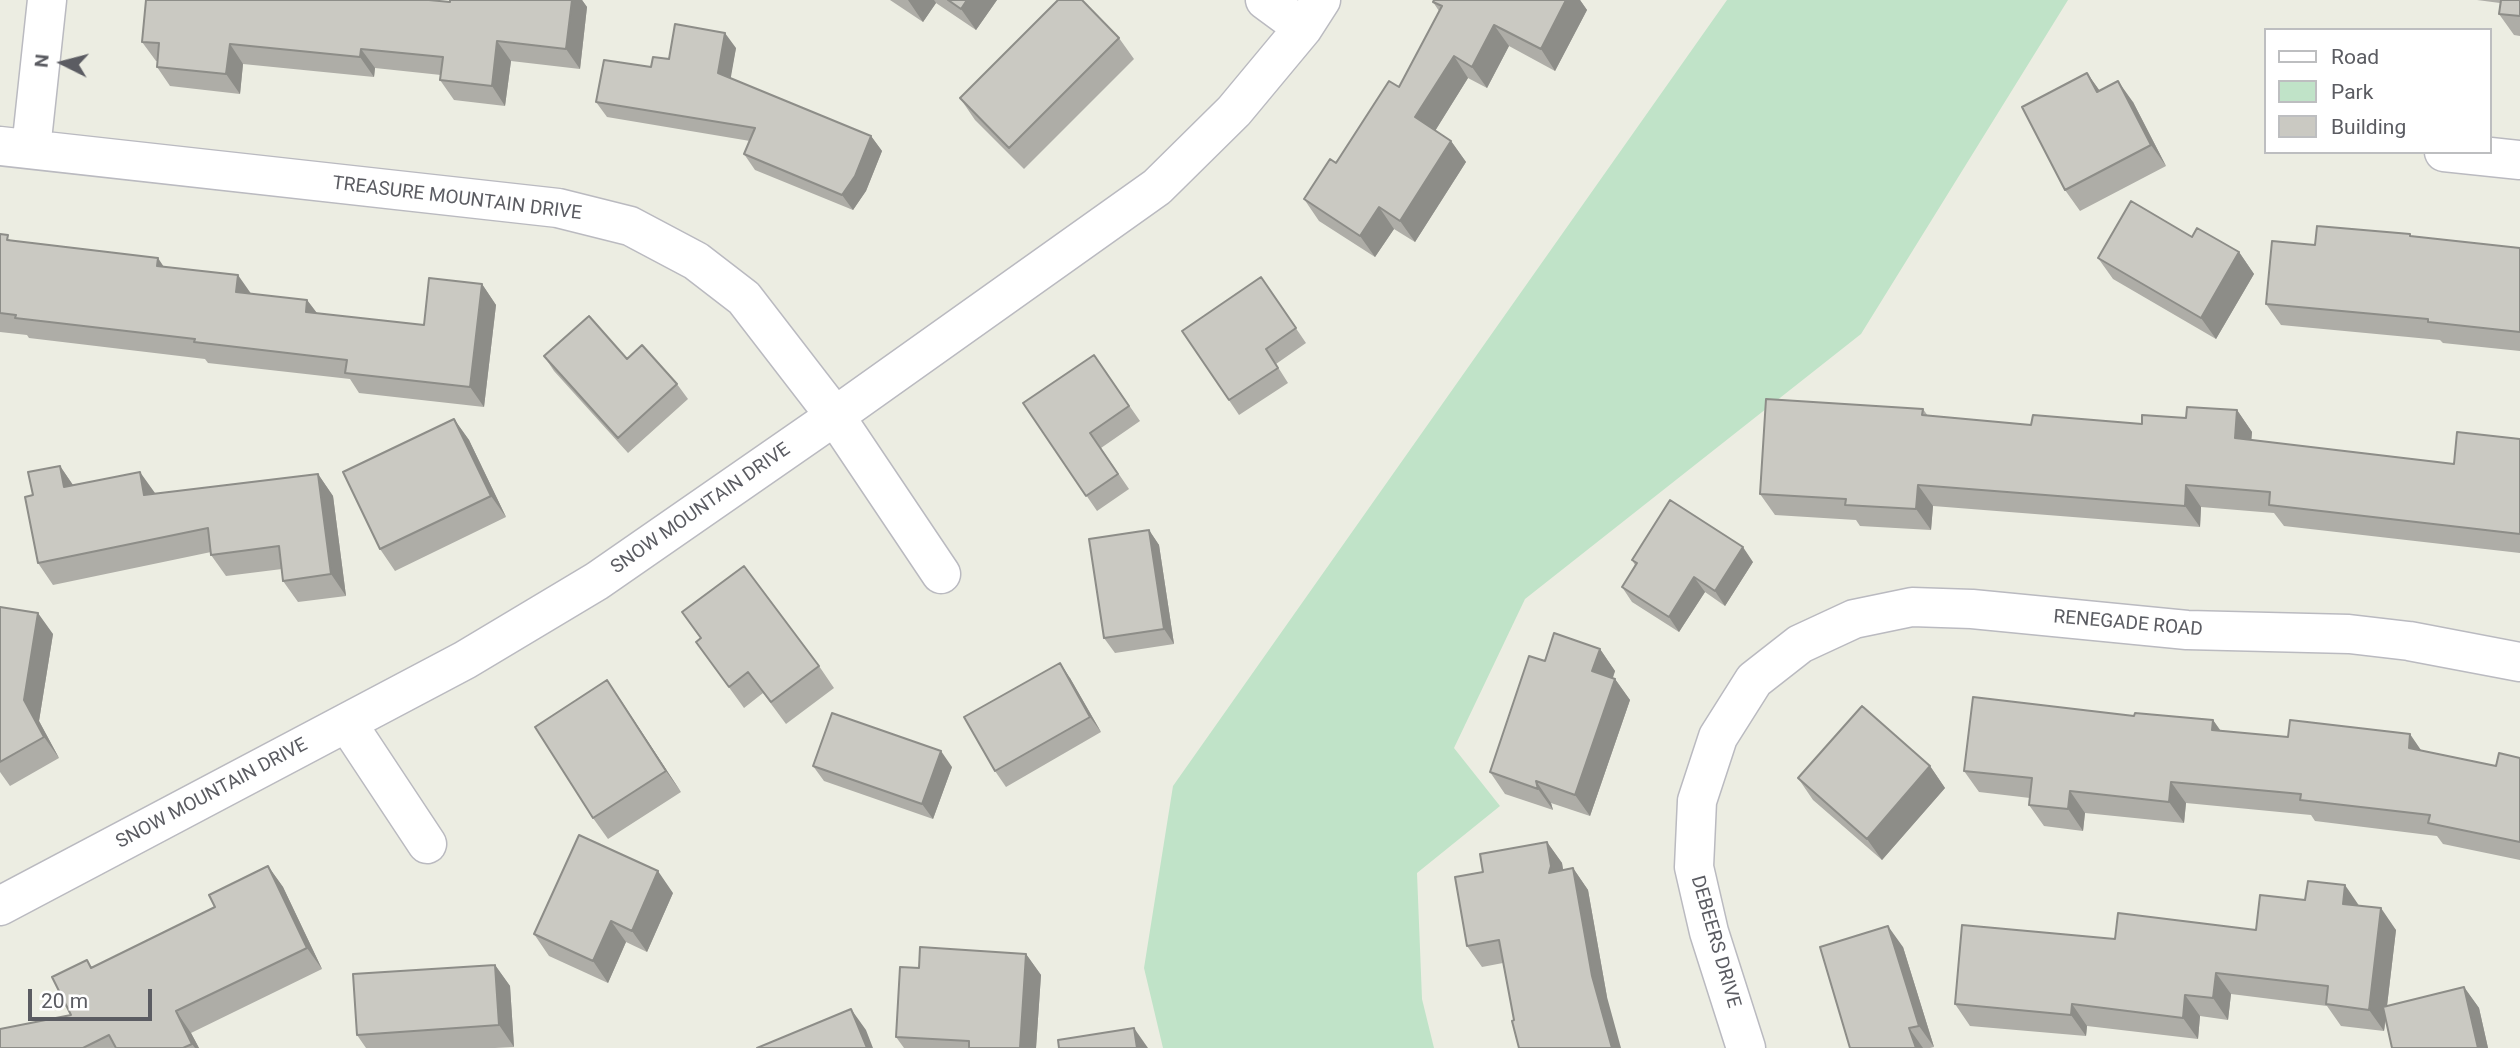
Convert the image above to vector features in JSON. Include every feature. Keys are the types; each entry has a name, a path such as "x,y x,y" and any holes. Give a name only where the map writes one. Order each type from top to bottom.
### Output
{"street":[{"path":"16,148 47,0"},
{"path":"1265,0 1312,14"},
{"name":"SNOW MOUNTAIN DRIVE","path":"0,906 465,660 597,581 1157,187 1234,111 1312,14"},
{"name":"TREASURE MOUNTAIN DRIVE","path":"16,148 558,208 630,226 696,261 744,298 835,416 941,574"},
{"path":"2463,154 2520,160"},
{"name":"RENEGADE ROAD","path":"1754,680 1800,644 1854,619 1912,607 1972,609 2187,630 2349,634 2409,641 2520,662"},
{"name":"DEBEERS DRIVE","path":"1746,1048 1709,932 1695,867 1697,801 1701,788 1718,737 1754,680"},
{"path":"347,723 427,844"}],"green space":[{"path":"1727,0 2068,0 1861,334 1525,599 1454,748 1500,806 1417,873 1422,999 1434,1048 1163,1048 1144,968 1173,786"}],"building":[{"path":"146,0 572,0 566,49 497,41 492,86 440,80 443,57 361,49 360,57 230,44 226,74 157,67 159,43 142,42"},
{"path":"948,0 967,0 961,9"},
{"path":"1058,0 1082,0 1119,38 1009,148 960,98"},
{"path":"1566,0 1541,49 1494,25 1472,67 1454,56 1415,117 1451,141 1400,221 1379,207 1360,236 1304,199 1330,159 1336,163 1389,81 1399,87 1442,6 1433,2"},
{"path":"2501,0 2520,0 2520,16 2499,14"},
{"path":"675,24 725,33 718,73 871,136 855,176 842,195 744,154 755,128 596,102 604,60 651,67 653,57 669,59"},
{"path":"2087,73 2097,92 2118,81 2151,145 2065,190 2022,107"},
{"path":"2131,201 2192,237 2197,228 2239,252 2201,318 2098,258"},
{"path":"2317,226 2520,248 2520,332 2428,322 2428,319 2266,304 2272,241 2315,245"},
{"path":"0,234 8,235 7,240 158,258 157,266 238,275 236,292 307,300 306,312 424,325 429,278 482,284 470,387 345,373 347,360 15,318 16,315 0,313"},
{"path":"1261,277 1296,328 1266,349 1278,368 1229,400 1182,331"},
{"path":"589,316 627,359 642,345 677,384 618,438 544,356"},
{"path":"1094,355 1129,406 1090,433 1118,474 1086,496 1023,403"},
{"path":"1766,399 1923,409 1922,415 2031,425 2033,415 2142,424 2142,415 2186,418 2187,407 2237,410 2235,438 2454,464 2457,432 2520,439 2520,534 2269,505 2270,492 2186,485 2185,506 1918,485 1916,509 1845,505 1846,499 1760,494"},
{"path":"454,419 491,496 380,549 343,472"},
{"path":"60,466 64,487 140,472 144,495 318,474 331,574 283,581 279,546 211,555 208,528 38,563 25,497 33,495 28,472"},
{"path":"1670,500 1743,547 1715,591 1694,577 1669,617 1622,587 1637,563 1632,560"},
{"path":"1149,530 1164,629 1104,638 1089,539"},
{"path":"744,566 819,666 771,702 748,672 729,687 696,642 701,638 682,612"},
{"path":"0,607 38,613 24,700 44,737 0,762"},
{"path":"1554,633 1600,649 1592,671 1615,679 1575,795 1536,781 1538,789 1490,772 1529,656 1545,661"},
{"path":"1060,663 1090,717 995,771 964,717"},
{"path":"607,680 666,771 593,818 535,727"},
{"path":"1973,697 2134,716 2135,713 2213,720 2212,730 2288,737 2290,720 2410,734 2409,748 2496,766 2499,753 2520,758 2520,842 2428,823 2430,815 2300,800 2301,794 2171,782 2169,802 2070,791 2068,809 2029,805 2032,778 1964,771"},
{"path":"1862,706 1930,766 1867,839 1798,778"},
{"path":"832,713 941,751 922,804 813,766"},
{"path":"579,835 658,871 632,931 611,921 593,961 534,934"},
{"path":"1547,842 1551,866 1549,873 1573,868 1592,976 1612,1048 1519,1048 1499,940 1467,946 1455,877 1483,872 1480,854"},
{"path":"268,866 307,948 176,1011 192,1044 183,1048 116,1048 109,1035 83,1048 0,1048 0,1029 71,1015 52,977 87,960 91,968 215,907 209,895"},
{"path":"2308,881 2345,885 2343,904 2381,908 2369,1010 2326,1004 2328,986 2216,973 2213,998 2185,995 2183,1018 2072,1004 2071,1015 1955,1004 1962,925 2115,939 2118,913 2256,930 2260,895 2305,900"},
{"path":"1888,926 1919,1026 1909,1028 1916,1048 1850,1048 1820,947"},
{"path":"920,947 1026,954 1020,1048 969,1048 969,1041 896,1037 900,967 919,968"},
{"path":"495,965 499,1025 357,1035 353,974"},
{"path":"2464,987 2478,1048 2392,1048 2383,1007"},
{"path":"851,1009 867,1048 757,1048"},
{"path":"1134,1028 1137,1048 1059,1048 1058,1040"}]}
